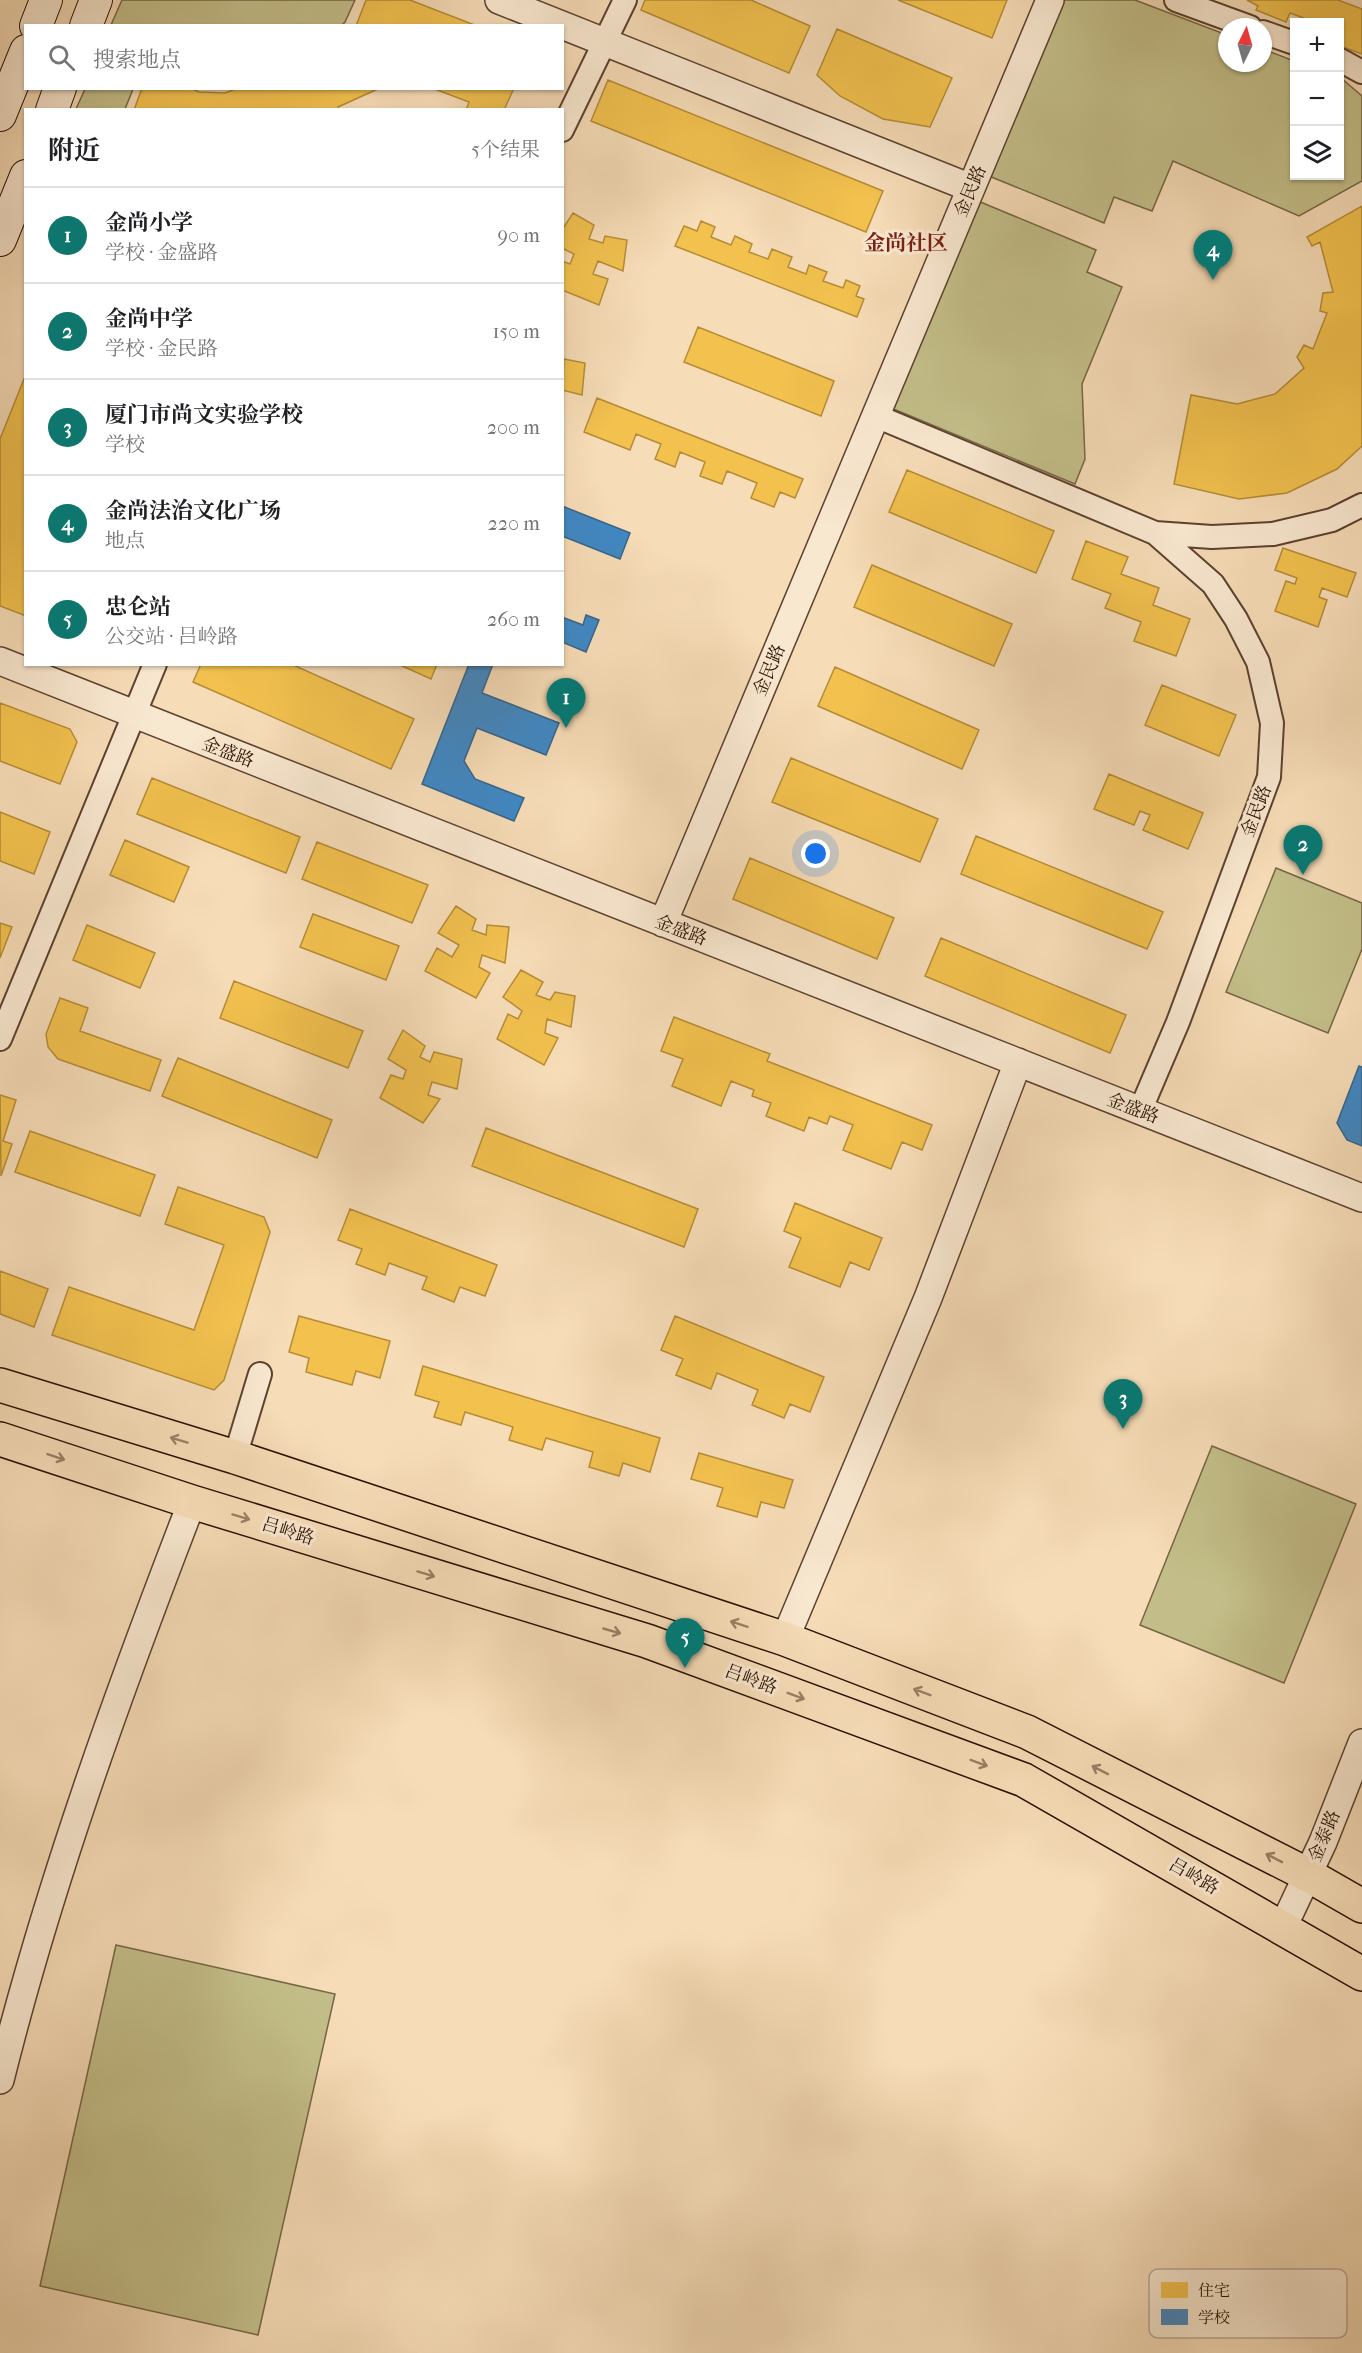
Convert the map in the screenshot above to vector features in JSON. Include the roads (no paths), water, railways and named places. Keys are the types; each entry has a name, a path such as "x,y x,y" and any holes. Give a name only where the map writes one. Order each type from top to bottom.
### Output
{"main road":[{"path":"37,24 46,0"},
{"path":"87,24 96,0"},
{"path":"0,115 24,56"},
{"path":"53,108 59,90"},
{"path":"0,240 19,213 24,187"},
{"path":"0,1385 235,1457 785,1639 1027,1732 1308,1875 1362,1906"},
{"name":"吕岭路","path":"0,1439 192,1502 647,1641 1024,1780 1362,1974"}],"street":[{"path":"499,0 560,24"},
{"path":"564,126 625,0"},
{"name":"金民路","path":"663,923 1050,0"},
{"path":"1176,0 1225,18"},
{"path":"564,26 971,188"},
{"path":"1272,35 1290,42"},
{"path":"1344,62 1362,72"},
{"name":"金民路","path":"876,416 1155,532 1212,537 1273,534 1332,520 1362,505"},
{"name":"金民路","path":"1140,1111 1178,1022 1269,777 1272,723 1258,662 1236,620 1213,584 1155,532"},
{"name":"金盛路","path":"0,661 1362,1198"},
{"path":"0,1039 154,666"},
{"path":"785,1639 928,1298 1018,1062"},
{"path":"235,1457 260,1374"},
{"path":"0,2080 19,2003 52,1896 136,1645 192,1502"},
{"name":"金泰路","path":"1283,1927 1308,1875 1362,1743"}],"place":[{"name":"金尚法治文化广场","path":"1213,280"},
{"name":"金尚小学","path":"566,728"},
{"name":"金尚中学","path":"1303,875"},
{"name":"厦门市尚文实验学校","path":"1123,1429"},
{"name":"忠仑站","path":"685,1668"}],"district":[{"name":"金尚社区","path":"906,243"}]}
